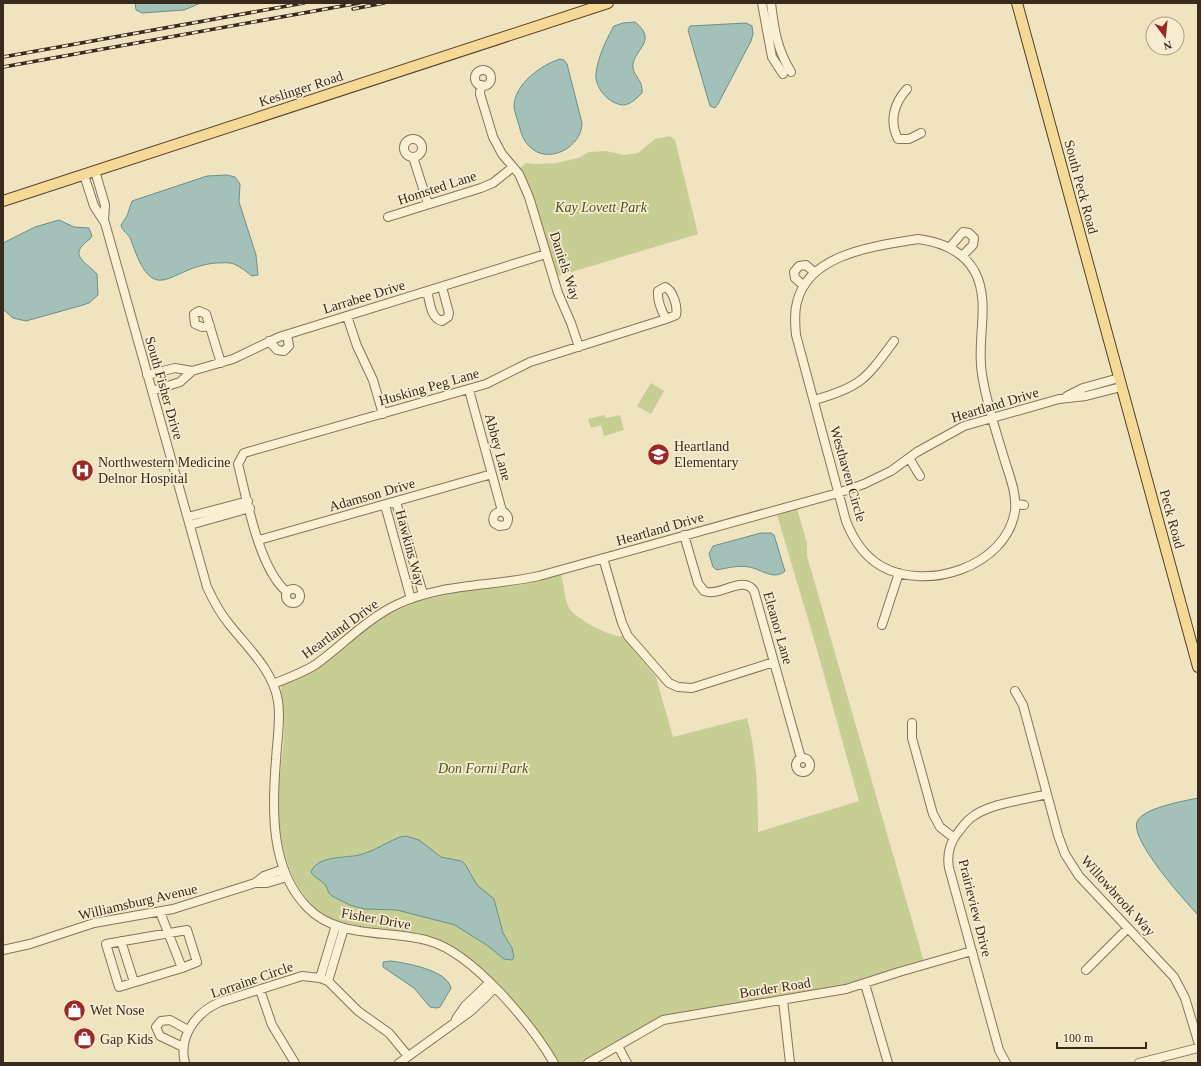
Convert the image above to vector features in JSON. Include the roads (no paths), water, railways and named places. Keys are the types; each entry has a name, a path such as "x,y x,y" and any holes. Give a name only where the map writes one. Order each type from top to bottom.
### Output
{"main road":[{"name":"Keslinger Road","path":"3,201 608,3"},
{"name":"South Peck Road","path":"1017,3 1120,382"},
{"name":"Peck Road","path":"1120,382 1198,667"}],"street":[{"path":"762,3 772,56 787,73 774,34 771,3"},
{"name":"Daniels Way","path":"481,85 480,94 493,137 499,150 519,174 530,197 558,293 571,323 579,347"},
{"path":"907,89 899,97 895,107 895,131 898,138 909,138 921,134"},
{"path":"413,157 428,204"},
{"name":"Homsted Lane","path":"388,217 481,188 493,182 513,167"},
{"name":"South Fisher Drive","path":"95,171 104,205 104,222 211,596 228,623 259,661 273,684"},
{"name":"South Fisher Drive","path":"84,175 94,206 104,222"},
{"path":"950,247 963,232 969,233 974,238 973,245 962,256"},
{"name":"Westhaven Circle","path":"918,239 932,240 950,247 962,256 974,271 981,288 983,308 980,329 982,373 992,417 1015,495 1015,504 1010,525 1004,540 987,557 976,564 942,574 925,576 898,573 881,566 868,556 858,544 846,521 796,335 795,319 797,301 804,286 814,272 837,258 885,244 918,239"},
{"name":"Larrabee Drive","path":"147,376 175,368 192,371 221,363 287,335 546,254"},
{"path":"804,286 795,278 794,272 799,266 806,265 814,272"},
{"path":"428,291 433,315 438,320 442,320 448,317 449,313 442,287"},
{"path":"347,316 357,346 373,380 383,414"},
{"name":"Husking Peg Lane","path":"286,591 273,576 267,566 259,540 238,464 244,453 469,390 491,382 526,364 666,319"},
{"path":"210,326 221,363"},
{"path":"270,341 276,350 284,351 289,346 287,335"},
{"path":"814,400 840,393 858,384 871,372 894,341"},
{"name":"Larrabee Drive","path":"152,391 180,382 192,371"},
{"name":"Heartland Drive","path":"273,684 306,670 368,622 423,594 454,587 527,579 838,493 864,484 891,471 959,428 992,417 1059,399 1083,388 1120,382"},
{"name":"Abbey Lane","path":"469,390 502,511"},
{"path":"910,458 920,476"},
{"name":"Adamson Drive","path":"259,540 492,474"},
{"name":"Hawkins Way","path":"396,502 423,594"},
{"path":"1015,504 1024,505"},
{"path":"189,521 249,505"},
{"name":"Hawkins Way","path":"385,505 411,599"},
{"name":"Eleanor Lane","path":"684,535 698,583 704,591 714,592 742,585 752,588 756,595 801,758"},
{"path":"603,558 625,631 662,676 672,685 682,688 692,688 774,662"},
{"path":"882,625 898,573"},
{"name":"Fisher Drive","path":"273,684 278,701 279,721 273,811 277,838 286,873 295,892 308,909 322,919 336,925 344,928 429,941 448,949 471,964 532,1031 554,1063"},
{"name":"Willowbrook Way","path":"1015,691 1023,706 1062,847 1072,867 1174,977 1185,998 1198,1040"},
{"path":"912,723 912,738 933,814 940,827 954,838"},
{"name":"Prairieview Drive","path":"1006,1063 999,1050 948,868 948,853 954,838 968,820 980,812 1047,794"},
{"name":"Williamsburg Avenue","path":"3,950 30,944 94,923 160,912 255,883 267,883 286,873"},
{"path":"160,912 182,968"},
{"path":"324,980 336,925"},
{"path":"324,980 344,928"},
{"path":"1086,970 1128,928"},
{"path":"187,930 197,962 119,987 106,944 121,941 187,930"},
{"path":"121,941 134,982"},
{"name":"Border Road","path":"588,1063 663,1020 846,989 972,951"},
{"name":"Lorraine Circle","path":"185,1063 183,1047 188,1030 214,1004 302,976 324,980"},
{"path":"324,980 358,1012 389,1033 408,1056"},
{"path":"865,984 888,1063"},
{"path":"399,1063 470,1011 491,986"},
{"path":"260,990 272,1025 295,1063"},
{"path":"783,1000 790,1063"},
{"path":"183,1047 160,1036 156,1027 162,1021 170,1020 188,1030"},
{"path":"618,1046 627,1063"},
{"path":"1139,1063 1198,1048"}],"water":[{"path":"135,3 201,3 184,10 142,13 136,10"},
{"path":"635,22 642,29 645,35 645,41 636,56 633,68 640,82 642,93 629,103 624,105 618,104 608,99 597,84 597,67 603,49 614,26 623,23"},
{"path":"746,23 752,26 753,34 751,41 715,108 710,106 688,30 690,26"},
{"path":"560,59 564,60 567,64 582,123 581,132 576,140 563,151 554,154 545,154 537,152 527,144 524,139 514,109 515,99 524,83 530,77 545,66"},
{"path":"227,175 235,177 240,184 239,202 256,255 258,275 252,276 232,263 216,263 200,266 164,280 156,280 148,274 140,262 130,238 121,225 127,216 132,201 207,176"},
{"path":"59,220 74,227 89,228 92,236 80,249 79,254 80,258 97,274 98,295 89,303 26,321 13,318 3,309 3,243 35,227"},
{"path":"761,533 771,533 774,535 785,571 781,574 767,574 745,566 717,570 713,567 709,554 713,546"},
{"path":"1198,798 1198,915 1171,884 1150,856 1137,831 1137,822 1140,817 1155,809"},
{"path":"406,836 419,840 441,857 461,861 465,864 477,885 494,899 503,933 512,948 514,957 512,960 504,959 488,946 455,925 397,910 364,909 350,905 332,896 325,884 311,872 320,862 334,858 363,854 395,839"},
{"path":"391,961 425,968 442,976 451,988 440,1007 430,1007 414,988 383,967 383,962"}],"railway":[{"path":"3,57 304,3"},
{"path":"3,67 359,3"},
{"path":"353,9 384,3"}],"place":[{"name":"Heartland Elementary","path":"658,454"},
{"name":"Northwestern Medicine Delnor Hospital","path":"82,470"},
{"name":"Wet Nose","path":"75,1010"},
{"name":"Gap Kids","path":"84,1039"}],"park label":[{"name":"Kay Lovett Park","path":"601,207"},
{"name":"Don Forni Park","path":"483,768"}]}
